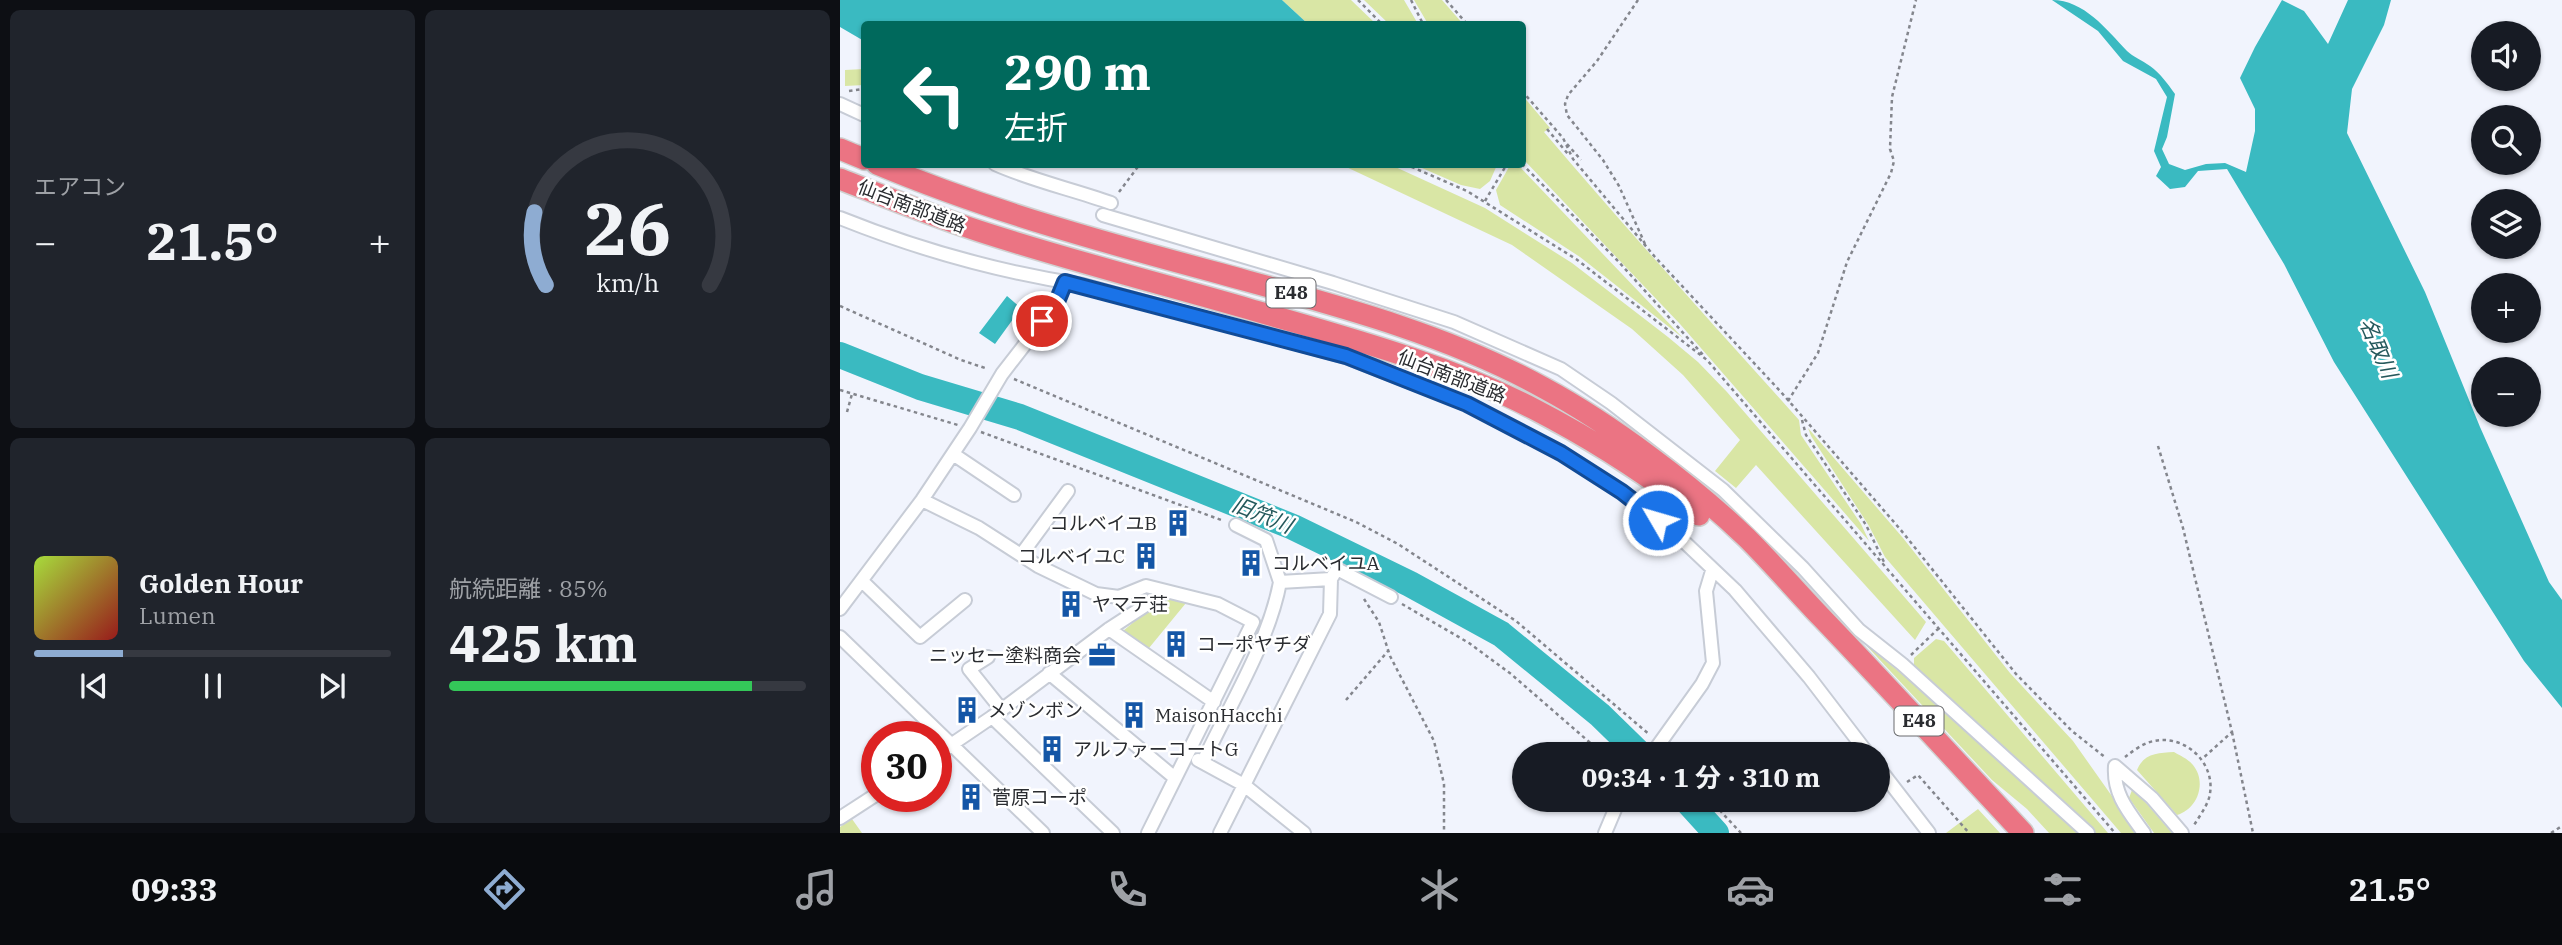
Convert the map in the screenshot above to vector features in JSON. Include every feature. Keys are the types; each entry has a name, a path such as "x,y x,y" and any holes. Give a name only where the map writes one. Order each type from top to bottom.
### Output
{"highway":[{"name":"仙台南部道路","path":"840,149 861,158"},
{"name":"仙台南部道路","path":"886,168 923,184 1070,233 1302,296 1402,327 1481,358 1534,383 1608,428 1679,479 1747,538 2023,833"},
{"name":"仙台南部道路","path":"840,179 980,232 1305,325 1409,358 1533,408 1595,443 1670,492 1738,545 1814,610"}],"street":[{"path":"840,104 861,114"},
{"path":"1004,168 1034,181 1071,189 1111,203"},
{"path":"1103,215 1334,283 1454,322 1561,369 1611,403 1723,490 1803,568 1859,630 1902,664 2088,833"},
{"path":"840,218 898,242 1048,281 1065,282 1346,356 1467,404 1561,453 1622,492 1676,534 1735,590 1858,742"},
{"path":"840,609 922,500 1000,377 1056,304 1065,282"},
{"path":"953,454 1014,495"},
{"path":"1021,555 1047,509 1068,491"},
{"path":"922,500 979,528 1038,566 1096,594 1119,597 1146,586 1218,604 1253,622 1148,833"},
{"path":"1206,764 1285,582 1266,540 1236,525"},
{"path":"1285,582 1328,579 1337,569 1391,597"},
{"path":"1661,742 1702,684 1713,663 1706,591 1712,570"},
{"path":"1220,833 1242,783 1330,614 1328,579"},
{"path":"862,581 920,637 965,600"},
{"path":"953,744 1109,629 1166,592"},
{"path":"1109,629 1213,702"},
{"path":"840,638 1043,833"},
{"path":"988,657 969,669 997,713 1113,833"},
{"path":"1049,673 1175,778"},
{"path":"1188,755 1242,783 1304,833"},
{"path":"2115,765 2115,786 2119,798 2144,833"},
{"path":"2115,765 2152,797 2182,833"},
{"path":"1890,783 1929,833"},
{"path":"840,818 861,804"},
{"path":"1605,833 1614,812"}],"path":[{"path":"1358,0 1379,21"},
{"path":"1411,0 1422,21"},
{"path":"1446,0 1464,21"},
{"path":"1638,0 1597,61 1568,95 1565,104 1567,114 1603,160 1619,186 1647,248"},
{"path":"1788,401 1818,353 1847,262 1891,173 1894,161 1889,149 1892,97 1916,0"},
{"path":"849,91 861,89"},
{"path":"1526,96 1581,160"},
{"path":"1547,129 1647,248 1788,401 1900,529 2016,674 2072,731 2115,765 2152,741 2169,740 2188,747 2202,759 2210,778 2209,797 2190,833"},
{"path":"1563,138 1573,159"},
{"path":"1111,203 1137,168"},
{"path":"1414,168 1467,191 1576,259 1707,360"},
{"path":"1484,202 1505,168"},
{"path":"1526,168 1617,260 1701,351 2115,833"},
{"path":"840,306 1000,377 1345,517 1398,544 1516,621 1650,742"},
{"path":"840,390 972,425 1236,525"},
{"path":"847,412 852,394"},
{"path":"1802,417 1806,435 1866,525 1887,568"},
{"path":"2158,446 2183,527 2253,833"},
{"path":"1360,594 1379,622 1388,651 1434,741 1444,784 1444,833"},
{"path":"1391,597 1469,643 1511,674 1589,742"},
{"path":"1902,664 1939,628"},
{"path":"1346,700 1388,651"},
{"path":"2202,759 2232,732"},
{"path":"1895,789 1918,775 1969,833"},
{"path":"1721,812 1741,833"},
{"path":"2551,833 2562,826"}],"green space":[{"path":"1282,0 1351,0 1373,21 1305,21"},
{"path":"1364,0 1404,0 1416,21 1386,21"},
{"path":"1414,0 1442,0 1460,21 1426,21"},
{"path":"861,69 861,85 845,86 845,70"},
{"path":"1526,100 1550,128 1544,132 1799,420 1801,435 1861,524 1869,541 1680,324 1526,162"},
{"path":"1348,168 1398,168 1485,208 1572,263 1668,337 1698,362 1727,392 1926,622 1915,640 1756,465 1736,488 1715,471 1740,440 1683,375 1632,329 1512,245"},
{"path":"1422,168 1496,168 1490,181 1480,189 1461,185"},
{"path":"1508,168 1521,168 1683,338 1580,257 1500,205 1496,190"},
{"path":"1808,428 1903,538 2010,673 2073,741 2138,833 2121,833 1885,557 1869,526"},
{"path":"1165,596 1186,603 1149,648 1123,631"},
{"path":"1936,639 1944,641 2108,833 2094,833 1914,669 1914,658"},
{"path":"1863,642 1974,735 2078,833 2049,833 2027,809 1992,780"},
{"path":"2174,752 2191,763 2197,772 2200,787 2195,801 2177,815 2137,770 2148,757"},
{"path":"2132,790 2172,833 2154,833 2129,798"},
{"path":"1978,809 2000,833 1946,833"},
{"path":"852,819 862,833 840,833 840,827"}],"water":[{"path":"840,0 1282,0 1305,21 861,21 861,39 840,27"},
{"name":"名取川","path":"2052,0 2074,5 2094,17 2129,53 2157,72 2175,94 2167,137 2162,149 2169,164 2185,170 2206,164 2225,163 2246,172 2255,131 2255,109 2240,78 2282,0 2304,11 2328,44 2348,0 2391,0 2384,25 2352,89 2347,133 2425,292 2471,405 2471,427 2480,427 2549,582 2562,600 2562,708 2524,661 2334,362 2284,264 2227,169 2198,171 2185,187 2170,189 2156,176 2161,167 2154,151 2167,97 2156,79 2123,61 2098,31"},
{"path":"1007,296 1021,308 995,344 979,333"}],"waterway":[{"name":"旧笊川","path":"840,355 920,387 1020,417 1293,527 1410,584 1501,634 1600,715 1628,742"},
{"name":"旧笊川","path":"1697,812 1716,833"}],"place":[{"name":"コルベイユB","path":"1178,523"},
{"name":"コルベイユC","path":"1146,556"},
{"name":"コルベイユA","path":"1251,563"},
{"name":"ヤマテ荘","path":"1071,604"},
{"name":"コーポヤチダ","path":"1176,644"},
{"name":"ニッセー塗料商会","path":"1102,655"},
{"name":"メゾンボン","path":"967,710"},
{"name":"MaisonHacchi","path":"1134,715"},
{"name":"アルファーコートG","path":"1052,749"},
{"name":"菅原コーポ","path":"971,797"}],"route":[{"path":"1042,321 1056,304 1065,282 1346,356 1467,404 1561,453 1622,492 1658,520"}]}
